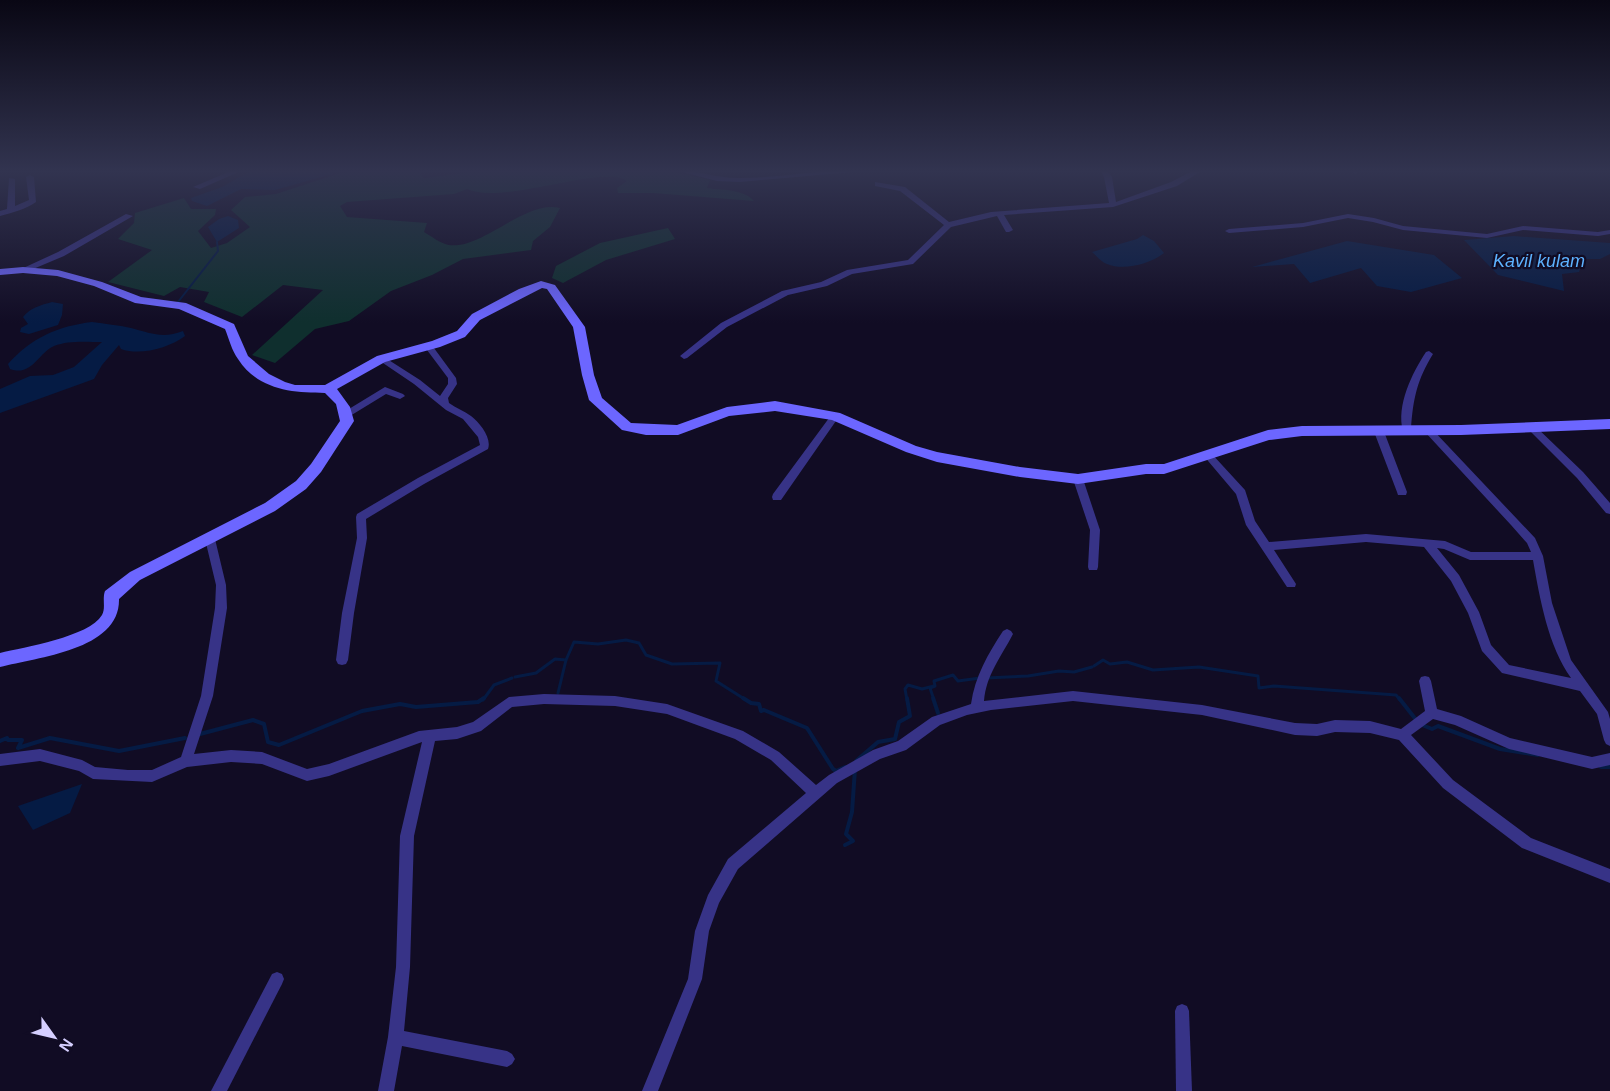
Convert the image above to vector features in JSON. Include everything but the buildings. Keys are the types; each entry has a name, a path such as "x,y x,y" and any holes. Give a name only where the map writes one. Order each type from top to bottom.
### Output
{"main road":[{"path":"0,272 23,270 58,273 98,284 139,300 182,306 230,327 243,358 264,376 281,386 295,389 327,389 381,359 461,334 476,317 523,291 541,284 551,287 579,327 588,375 596,400 627,427 666,432 727,412 769,407 835,416 911,449 937,457 1020,472 1078,479 1146,469 1164,469 1268,435 1311,430 1428,430 1610,424"},
{"path":"0,660 81,638 96,631 110,616 111,596 123,585 147,569 276,504 301,485 316,468 345,426 347,414 332,392 327,389"}],"street":[{"path":"23,270 61,254 89,236 119,221"},
{"path":"943,221 948,225"},
{"path":"684,356 724,325 785,293 824,284 850,272 910,262 948,225 967,221"},
{"path":"1004,221 1009,230"},
{"path":"1228,231 1303,225 1323,221"},
{"path":"1377,221 1403,228 1487,236 1523,228 1598,234 1610,232"},
{"path":"428,346 452,378 453,384 444,394 443,403"},
{"path":"1406,429 1408,400 1414,376 1429,354"},
{"path":"342,660 362,538 361,517 421,481 485,447 485,441 467,418 446,408 417,382 381,359"},
{"path":"347,414 385,390 400,396"},
{"path":"777,497 835,416"},
{"path":"1530,427 1580,475 1610,510"},
{"path":"1378,429 1402,492"},
{"path":"1428,430 1515,522 1538,556 1546,603 1557,640 1566,662 1602,712 1610,740"},
{"path":"1208,455 1241,493 1250,522 1291,584"},
{"path":"1078,479 1095,530 1093,567"},
{"path":"1267,546 1366,538 1445,545 1470,556 1538,556"},
{"path":"186,761 207,696 221,608 221,585 210,539"},
{"path":"1427,543 1455,578 1473,612 1486,648 1506,669 1582,686"},
{"path":"977,707 978,688 984,671 1007,634"},
{"path":"1425,681 1432,714"},
{"path":"650,1091 695,979 702,931 713,900 733,864 815,793 861,762 902,746 936,721 977,707 1073,696 1193,709 1295,729 1370,727 1403,735 1448,784 1527,843 1610,876"},
{"path":"0,760 40,755 82,766 93,773 152,776 186,761 231,756 262,758 307,775 329,770 430,735 457,734 477,727 509,702 544,699 615,701 667,709 739,735 776,756 815,793"},
{"path":"1403,735 1432,714 1457,720 1509,743 1592,763 1610,759"},
{"path":"386,1091 396,1037 403,967 407,836 430,735"},
{"path":"219,1091 277,979"},
{"path":"1182,1011 1184,1091"},
{"path":"396,1037 507,1059"}],"green space":[{"path":"134,221 209,221 198,231 211,248 227,243 250,227 243,221 427,223 424,232 439,242 449,245 475,240 512,221 553,221 550,227 533,241 531,250 463,259 432,275 391,291 349,321 315,329 275,363 252,355 323,290 283,285 242,317 204,302 209,292 180,287 164,296 108,282 152,250 118,239"},
{"path":"668,228 675,239 606,260 563,283 552,278 556,266 600,243"}],"water":[{"path":"216,221 238,221 239,228 217,242 208,227"},
{"path":"1143,235 1154,241 1164,253 1144,263 1121,267 1105,263 1092,252 1137,239"},
{"name":"Kavil kulam","path":"1514,236 1610,243 1610,254 1600,259 1583,259 1579,272 1562,274 1564,291 1498,275 1464,240"},
{"path":"1347,241 1434,255 1462,278 1411,292 1377,286 1361,268 1310,283 1294,264 1252,267"},
{"path":"52,302 63,304 58,325 29,334 20,332 21,328 28,324 23,317 29,311"},
{"path":"92,322 157,334 169,335 183,331 185,336 163,347 145,351 129,351 121,349 119,345 102,365 94,379 0,413 0,389 30,376 53,375 74,367 102,342 72,342 54,346 29,367 18,371 10,369 8,364 17,355 36,340 57,330"},
{"path":"82,784 70,813 33,830 18,806"}],"waterway":[{"path":"178,302 218,251 217,242"},
{"path":"566,660 574,642 598,644 626,640 639,643 646,655 672,664 720,663 716,681 746,700"},
{"path":"515,677 536,673 555,659 566,660"},
{"path":"558,693 566,660"},
{"path":"1094,666 1103,660 1110,664 1127,662 1153,670 1199,667 1258,676 1259,688 1274,686 1396,695 1400,700"},
{"path":"986,678 1028,676 1059,671 1074,672 1092,667"},
{"path":"934,700 930,688 935,686 934,681 953,675 958,681 980,678"},
{"path":"483,700 494,685 512,678"},
{"path":"907,700 905,689 908,685 922,689 934,686"},
{"path":"200,734 253,720 264,724 268,742 279,745 362,711 400,704 416,707 478,702 484,698"},
{"path":"743,698 751,703 759,704 761,711 764,710 807,728 833,769 836,771 845,767"},
{"path":"856,761 878,742 895,739 899,722 910,716 907,698"},
{"path":"933,698 938,713"},
{"path":"1399,698 1417,721"},
{"path":"1422,725 1432,729 1438,726 1500,749 1538,755"},
{"path":"0,741 7,738 8,740 22,740 18,748 50,738 119,751 185,738"},
{"path":"1601,767 1610,767"},
{"path":"845,845 853,841 846,834 852,812 855,769"}]}
